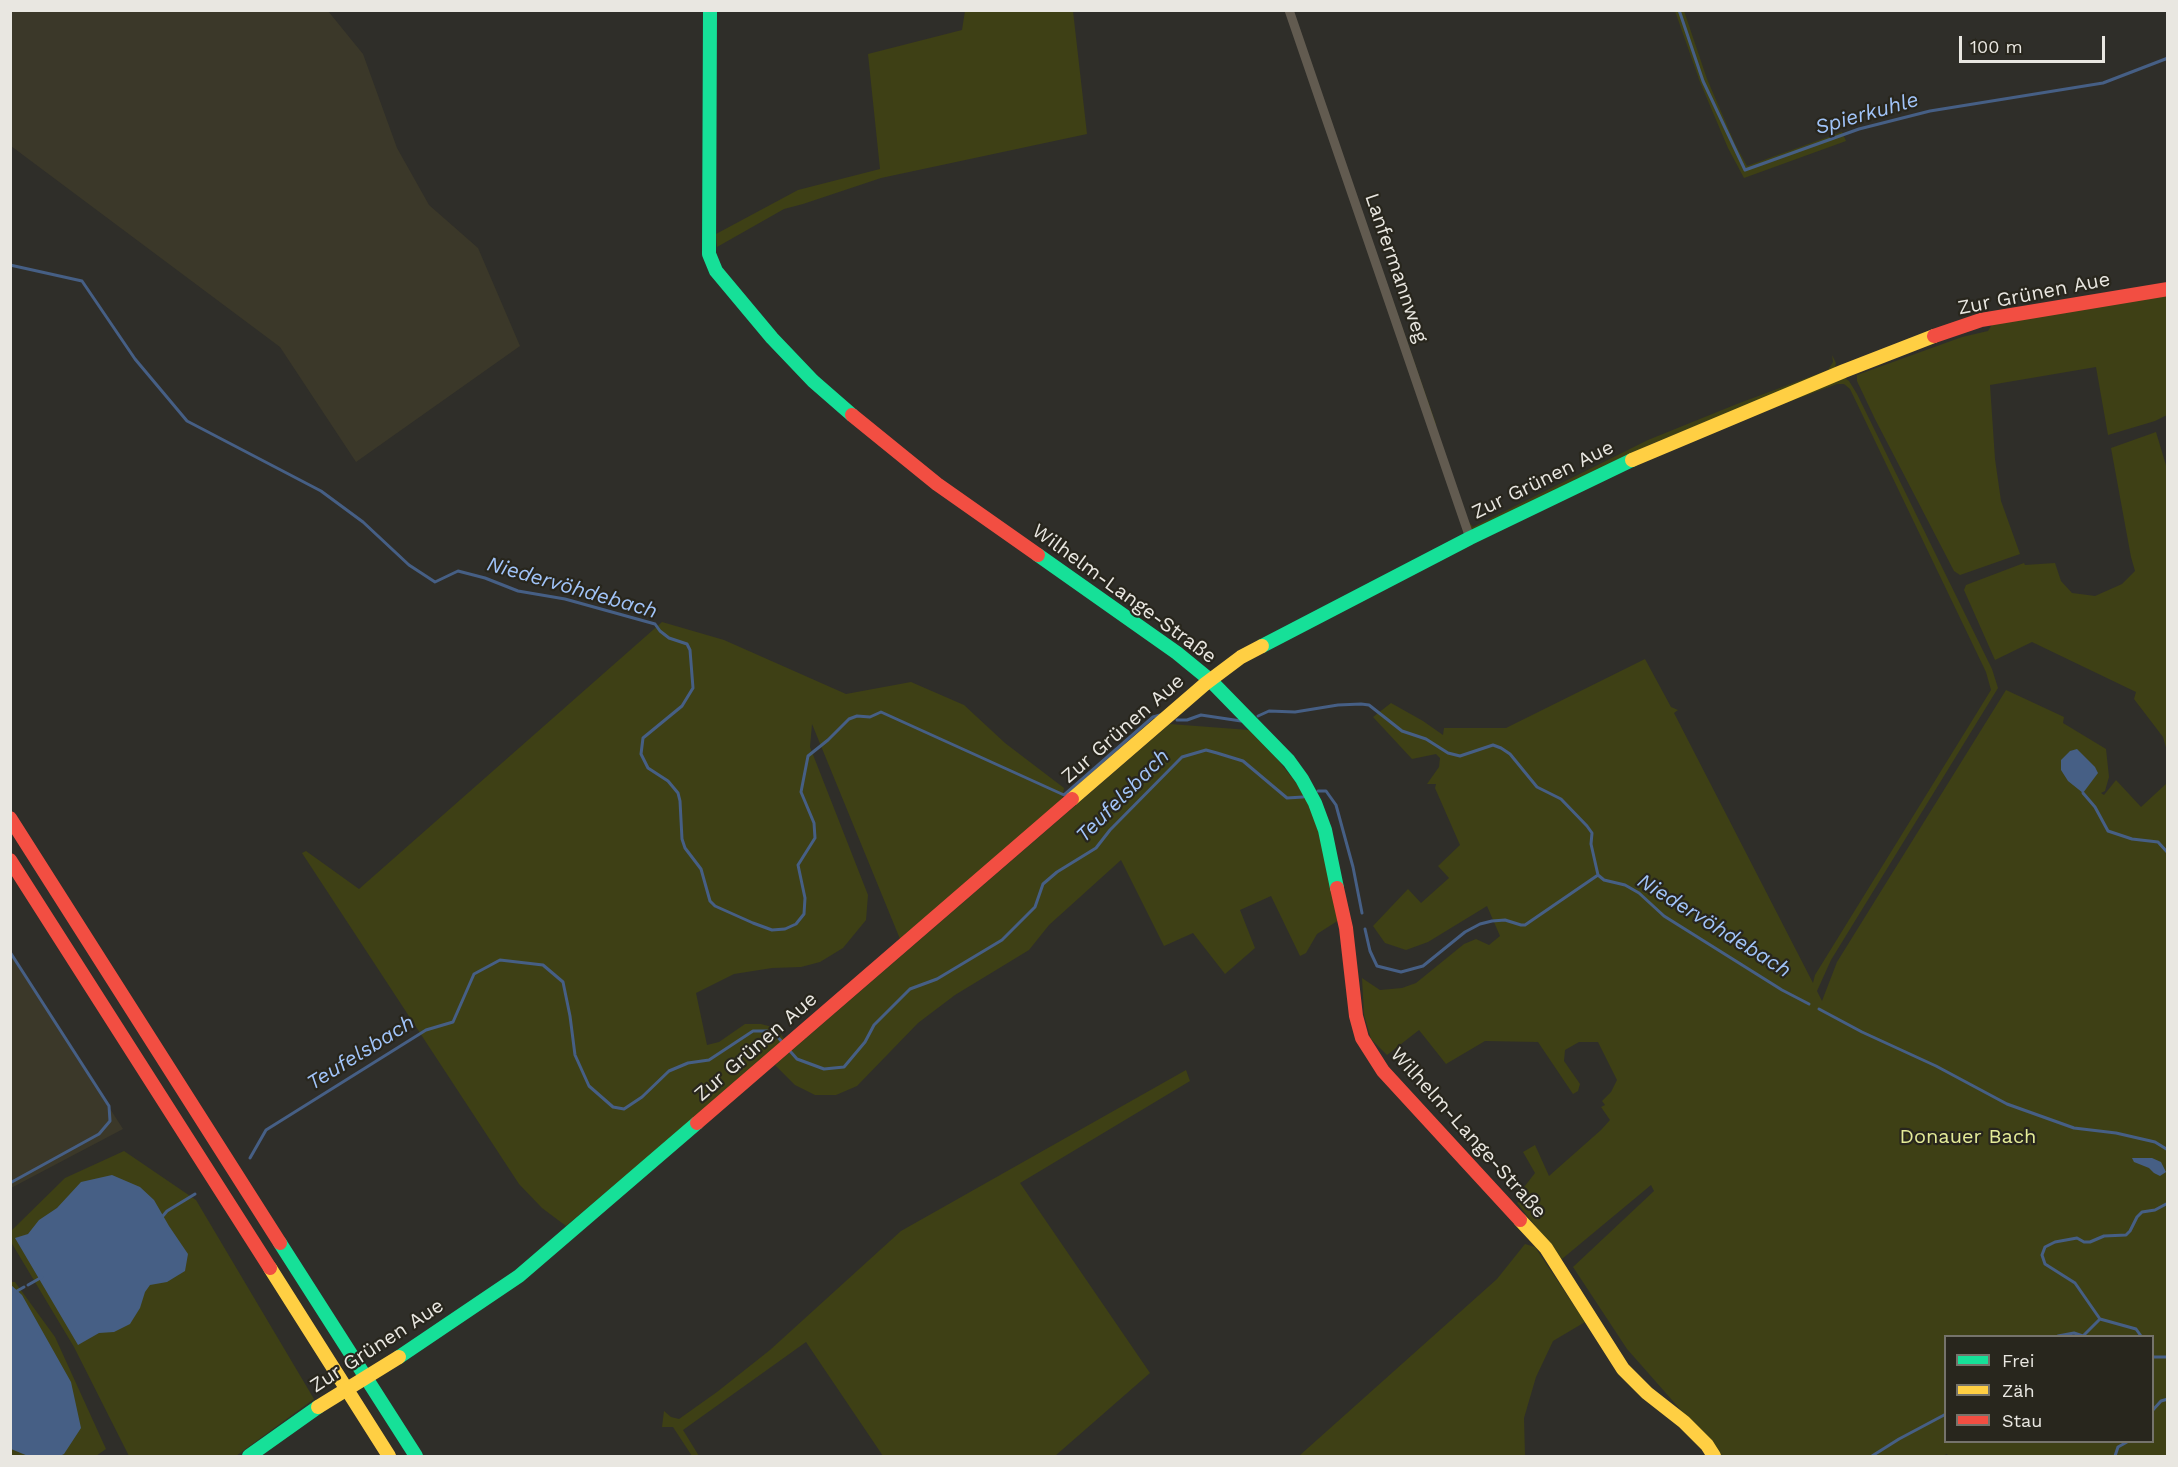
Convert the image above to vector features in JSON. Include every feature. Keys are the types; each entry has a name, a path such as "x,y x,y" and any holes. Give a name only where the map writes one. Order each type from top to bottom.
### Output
{"main road":[{"name":"Wilhelm-Lange-Straße","path":"710,10 709,254 716,271 772,338 813,381 879,438 937,484 1147,632 1210,680 1288,761 1302,779 1315,803 1325,830 1350,956 1356,1016 1362,1038 1375,1060 1545,1248 1623,1369 1647,1393 1684,1422 1707,1445 1714,1456"},
{"name":"Zur Grünen Aue","path":"249,1456 318,1407 399,1358 519,1276 1210,680 1241,657 1470,538 1653,449 1958,327 2022,312 2168,289"},
{"path":"10,818 416,1456"},
{"path":"10,860 389,1456"}],"street":[{"name":"Lanfermannweg","path":"1289,10 1470,538"}],"shaded area":[{"path":"10,11 328,11 363,54 397,148 429,205 478,248 520,346 356,462 280,347 11,146"},
{"path":"10,952 123,1129 11,1188 10,1188"}],"green space":[{"path":"965,11 1073,11 1087,134 881,178 784,209 717,247 716,234 798,190 880,169 868,54 962,30"},
{"path":"1292,11 1436,424 1435,430 1467,520 1473,527 1648,440 1828,370 1833,362 1832,355 1836,363 1835,368 1831,372 1651,444 1478,530 1471,529 1465,520"},
{"path":"1675,11 1684,11 1707,79 1747,166 1842,132 1846,141 1744,178 1728,148 1700,82"},
{"path":"2167,292 2167,415 2155,421 2108,435 2096,367 1990,385 1995,459 2001,501 2020,554 1960,575 1954,571 1875,419 1857,381 1857,375 1962,337 1988,331 1994,321"},
{"name":"Donauer Bach","path":"1837,377 1849,381 1992,669 1998,688 1831,960 1817,991 1822,1001 1837,962 2006,690 2064,717 2063,723 2106,749 2109,777 2105,791 2101,793 2104,795 2116,780 2141,807 2167,783 2167,1456 1948,1456 1947,1454 1942,1456 1719,1456 1627,1349 1573,1267 1654,1191 1651,1185 1562,1259 1517,1203 1525,1196 1521,1191 1535,1173 1523,1152 1535,1145 1549,1176 1610,1120 1601,1107 1605,1105 1602,1101 1611,1092 1617,1080 1598,1042 1579,1042 1565,1050 1564,1061 1580,1084 1578,1091 1573,1094 1538,1042 1485,1041 1446,1064 1419,1030 1387,1055 1371,1039 1364,1015 1362,978 1380,990 1402,988 1416,983 1464,944 1476,939 1489,945 1500,936 1487,906 1428,942 1406,950 1385,943 1373,926 1408,889 1421,903 1449,878 1438,866 1460,845 1435,788 1436,784 1427,784 1439,767 1440,758 1436,754 1412,759 1373,717 1391,703 1443,735 1444,728 1506,728 1645,659 1671,707 1678,710 1674,713 1813,983 1815,975 1991,690 1986,672 1850,389 1844,384 1837,384 1694,437 1628,466 1425,568 1424,566 1654,451"},
{"path":"2156,432 2168,472 2167,751 2163,737 2134,699 2136,692 2032,642 1995,660 1964,590 1966,585 2024,563 2025,565 2055,563 2061,581 2072,593 2095,596 2122,584 2135,571 2111,448"},
{"path":"662,622 724,640 846,694 911,682 964,705 1005,743 1064,788 1062,801 900,939 812,724 810,747 868,895 866,920 843,948 820,962 801,967 772,968 734,974 696,993 707,1045 719,1042 745,1024 761,1024 776,1028 785,1040 566,1226 542,1208 519,1184 302,853 306,851 359,889"},
{"path":"1170,724 1249,730 1278,760 1301,789 1314,815 1326,854 1339,920 1317,934 1306,953 1300,956 1271,896 1240,910 1255,948 1225,974 1193,933 1164,946 1121,860 1049,925 1029,950 955,995 918,1023 857,1086 836,1095 815,1095 795,1085 775,1065"},
{"path":"1186,1070 1190,1081 1020,1183 1150,1373 1055,1456 883,1456 806,1342 683,1430 699,1456 692,1456 673,1427 662,1427 664,1411 671,1417 679,1419 717,1392 770,1350 901,1231"},
{"path":"124,1151 196,1200 314,1399 236,1456 129,1456 74,1347 11,1242 11,1231 65,1178"},
{"path":"1525,1244 1535,1247 1585,1322 1553,1341 1536,1377 1524,1418 1525,1456 1299,1456 1497,1279"},
{"path":"10,1282 15,1282 55,1337 106,1449 96,1456 11,1456"}],"water":[{"path":"2077,749 2098,773 2083,793 2068,781 2061,770 2061,760 2070,751"},
{"path":"2132,1158 2152,1158 2161,1162 2166,1172 2160,1176 2149,1168 2134,1162"},
{"path":"112,1175 140,1187 154,1200 188,1254 185,1271 167,1282 150,1285 130,1324 114,1332 99,1333 78,1345 15,1238 28,1234 39,1220 57,1208 81,1182"},
{"path":"11,1285 22,1295 71,1382 81,1428 64,1454 60,1456 28,1456 11,1449"}],"waterway":[{"name":"Spierkuhle","path":"1679,10 1703,81 1745,170 1859,129 1930,111 2103,83 2168,58"},
{"name":"Niedervöhdebach","path":"10,265 82,281 135,359 187,421 321,491 363,522 409,565 435,582 458,571 485,578 518,591 565,599 655,624 669,638 687,644 690,650 693,688 682,706 643,738 641,754 648,768 668,781 678,793 682,839 685,848 701,869 710,901 715,906 753,923 772,930 785,929 796,924 804,914 805,898 798,865 815,838 814,823 801,792 808,756 849,719 857,716 870,717 881,712 1064,795 1153,717 1160,715"},
{"name":"Niedervöhdebach","path":"1258,716 1269,711 1295,712 1338,705 1369,705 1402,731 1426,739 1448,753 1460,756 1493,745 1501,748 1510,754 1537,787 1561,799 1587,826 1592,833 1591,844 1598,875 1604,880 1625,885 1639,893 1664,916 1782,990 1809,1004"},
{"name":"Niedervöhdebach","path":"1177,720 1187,720 1201,715 1241,721"},
{"name":"Teufelsbach","path":"790,1051 797,1059 824,1069 844,1067 865,1042 874,1025 910,989 937,979 1002,940 1035,907 1043,884 1057,872 1096,848 1110,830 1182,757 1206,750 1243,761 1287,798 1303,797"},
{"name":"Teufelsbach","path":"1318,791 1326,791 1336,805 1353,867 1362,913"},
{"path":"2083,793 2095,807 2108,831 2132,839 2158,842 2168,853"},
{"name":"Teufelsbach","path":"1365,929 1370,951 1377,966 1401,972 1423,966 1465,932 1480,924 1505,920 1525,925 1598,875"},
{"path":"10,952 109,1106 110,1121 99,1134 10,1183"},
{"name":"Teufelsbach","path":"250,1158 266,1130 426,1030 453,1022 474,974 500,960 543,965 563,982 575,1055 589,1086 613,1107 624,1109 642,1097 669,1071 688,1063 709,1060 753,1031 767,1031 776,1035 783,1043"},
{"name":"Niedervöhdebach","path":"1819,1009 1862,1032 1936,1066 2007,1104 2074,1128 2116,1133 2155,1142 2168,1150"},
{"name":"Teufelsbach","path":"162,1217 167,1211 195,1194"},
{"path":"2140,1335 2136,1329 2100,1319 2075,1283 2045,1264 2042,1255 2045,1247 2055,1242 2077,1238 2090,1242 2104,1236 2126,1235 2142,1212 2155,1210 2168,1203"},
{"name":"Teufelsbach","path":"28,1285 42,1277"},
{"name":"Teufelsbach","path":"10,1295 24,1287"},
{"path":"2084,1335 2100,1319"},
{"path":"2063,1335 2074,1333 2080,1335"},
{"path":"2154,1357 2168,1357"},
{"path":"2154,1409 2161,1401 2168,1399"},
{"path":"1872,1456 1944,1415"},
{"path":"2115,1456 2118,1447 2125,1443"}],"traffic: fast":[{"path":"710,10 709,254 716,271 772,338 813,381 852,415"},
{"path":"1262,646 1470,538 1632,460"},
{"path":"1038,555 1177,653 1210,680 1289,761 1315,803 1325,830 1337,888"},
{"path":"399,1357 519,1276 697,1123"},
{"path":"280,1243 416,1456"},
{"path":"249,1456 318,1407"}],"traffic: slow":[{"path":"1632,460 1844,371 1934,336"},
{"path":"1072,799 1205,684 1241,657 1262,646"},
{"path":"1520,1220 1546,1248 1623,1369 1647,1393 1684,1422 1707,1445 1714,1456"},
{"path":"270,1268 389,1456"},
{"path":"318,1407 399,1357"}],"traffic: jam":[{"path":"1934,336 1981,320 2168,289"},
{"path":"852,415 937,484 1038,555"},
{"path":"697,1123 1072,799"},
{"path":"10,818 280,1243"},
{"path":"10,860 270,1268"},
{"path":"1337,888 1346,928 1356,1016 1362,1038 1383,1071 1520,1220"}]}
